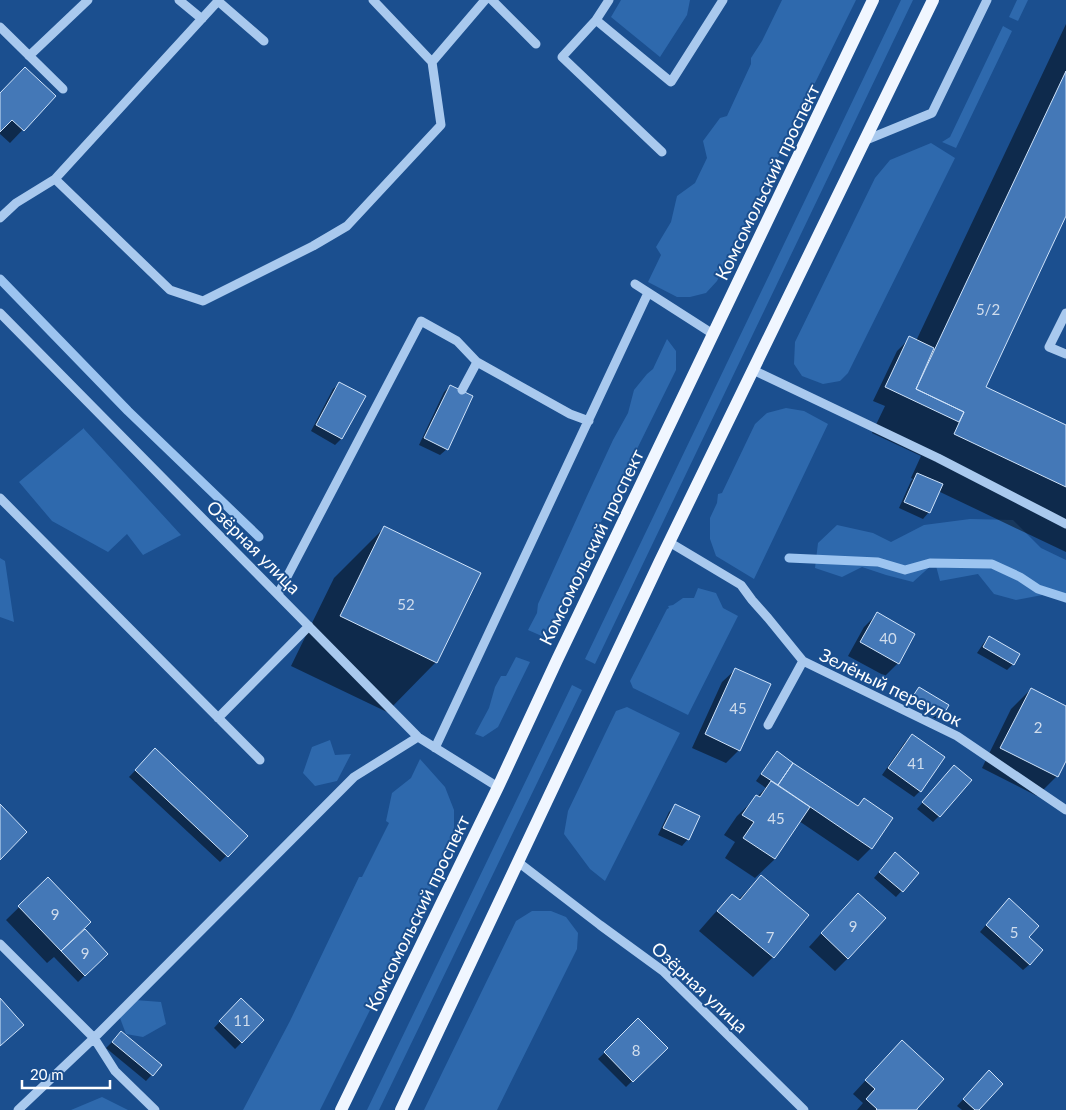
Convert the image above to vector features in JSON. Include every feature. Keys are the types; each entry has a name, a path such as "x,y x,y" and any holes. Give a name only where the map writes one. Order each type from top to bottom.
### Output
{"main road":[{"name":"Комсомольский проспект","path":"341,1110 498,787 873,0"},
{"path":"401,1110 669,542 933,0"}],"street":[{"path":"29,56 88,0"},
{"path":"179,0 202,19"},
{"path":"0,218 16,203 55,179 219,0 264,41"},
{"path":"55,179 170,290 203,301 313,246 347,226 441,125 432,62 373,0"},
{"path":"432,62 485,0"},
{"path":"492,0 536,44"},
{"path":"609,0 596,20 562,57 662,152"},
{"path":"596,20 671,82 723,0"},
{"path":"866,140 932,113 988,0"},
{"path":"0,27 63,89"},
{"path":"635,284 713,334"},
{"path":"435,748 648,293"},
{"name":"Озёрная улица","path":"0,313 418,737 498,787"},
{"path":"1066,313 1049,347 1066,354"},
{"path":"278,594 421,321 457,341 477,362 570,414 589,421"},
{"path":"462,390 477,362"},
{"path":"754,370 938,458 1066,524"},
{"path":"0,498 260,760"},
{"name":"Зелёный переулок","path":"669,542 741,585 803,661 957,736 1066,810"},
{"path":"218,718 309,626"},
{"path":"768,725 803,661"},
{"path":"18,1110 94,1038 354,777 418,737"},
{"name":"Озёрная улица","path":"518,862 600,925 663,970 804,1110"},
{"path":"0,944 94,1038 114,1071 155,1110"}],"shaded area":[{"path":"621,0 690,0 687,15 660,57 611,17"},
{"path":"782,0 856,0 717,281 706,293 690,297 677,297 648,282 661,255 656,247 671,222 677,196 695,183 707,158 703,141 720,118 727,116 751,64 751,58 762,41"},
{"path":"901,0 913,0 595,664 585,659"},
{"path":"1017,0 1028,0 1018,21 1009,17"},
{"path":"1003,26 1012,31 956,148 942,142 950,137"},
{"path":"931,143 955,158 848,373 840,381 823,384 802,376 794,364 795,342 875,178 890,160"},
{"path":"667,339 676,351 676,370 595,534 563,606 547,635 544,637 528,630 587,496 628,413 634,390 653,369"},
{"path":"786,408 804,411 828,424 754,579 716,556 710,539 710,518 717,503 718,494 722,493 755,424 767,413"},
{"path":"84,428 181,535 143,555 127,534 108,552 52,521 19,482"},
{"path":"970,519 1013,520 1041,548 1066,560 1066,603 1053,593 1016,600 994,594 978,574 940,581 935,562 913,582 862,567 842,577 815,568 818,543 837,525 873,533 891,542 924,525"},
{"path":"0,558 5,561 14,622 0,617"},
{"path":"698,588 716,593 723,608 738,616 688,715 633,688 630,681 669,608 668,606 683,598 694,598"},
{"path":"516,657 530,662 498,727 483,737 475,734 489,708 495,687 501,676 506,676"},
{"path":"572,685 582,690 379,1110 367,1110"},
{"path":"627,707 680,733 605,881 590,869 564,834 568,811 616,711"},
{"path":"330,740 335,755 351,754 337,781 315,786 303,773 312,747"},
{"path":"420,759 445,787 454,810 454,836 440,870 320,1110 243,1110 290,1021 359,877 362,877 389,823 386,821 392,793 411,778"},
{"path":"532,911 551,911 566,917 578,933 577,949 497,1110 424,1110 516,921"},
{"path":"135,1000 161,1002 166,1024 143,1037 126,1034 117,1010"},
{"path":"102,1097 128,1110 71,1110"}],"building":[{"path":"25,67 56,96 24,131 12,120 0,132 0,93"},
{"path":"1066,71 1066,216 986,387 1066,425 1066,487 954,434 964,412 916,389"},
{"path":"909,336 934,348 916,389 964,412 959,422 885,387"},
{"path":"339,382 366,396 342,439 316,425"},
{"path":"450,385 473,396 448,450 424,438"},
{"path":"917,473 943,484 930,513 904,502"},
{"path":"384,526 481,573 437,663 340,616"},
{"path":"877,612 915,634 899,664 860,642"},
{"path":"989,636 1020,654 1014,665 983,647"},
{"path":"735,668 771,684 740,751 705,734"},
{"path":"919,687 949,705 944,714 913,696"},
{"path":"1031,688 1066,706 1066,761 1058,777 1000,748"},
{"path":"912,734 945,757 921,792 888,768"},
{"path":"155,748 248,836 228,857 135,770"},
{"path":"777,751 793,763 778,785 761,774"},
{"path":"793,763 858,806 864,798 893,818 872,849 778,785"},
{"path":"954,765 972,780 940,817 922,802"},
{"path":"771,781 810,807 775,859 743,838 754,822 742,815 756,795 760,797"},
{"path":"0,804 27,832 0,860"},
{"path":"675,804 700,816 689,840 663,828"},
{"path":"895,852 919,873 903,892 879,872"},
{"path":"761,875 809,915 774,958 717,911 732,894 740,900"},
{"path":"48,877 91,922 61,951 18,906"},
{"path":"858,893 886,918 848,959 821,933"},
{"path":"1009,898 1039,926 1029,937 1043,950 1030,965 986,925"},
{"path":"85,929 108,954 85,976 61,951"},
{"path":"0,998 24,1025 0,1046"},
{"path":"241,998 264,1020 242,1043 219,1021"},
{"path":"638,1018 668,1048 633,1082 604,1052"},
{"path":"121,1031 162,1065 153,1076 112,1042"},
{"path":"902,1040 944,1079 917,1110 876,1110 866,1099 875,1089 865,1080"},
{"path":"989,1070 1003,1084 979,1110 975,1110 963,1099"}],"waterway":[{"path":"0,279 128,411 259,537"},
{"path":"789,558 878,562 905,570 930,563 992,564 1020,577 1038,589 1066,598"}]}
